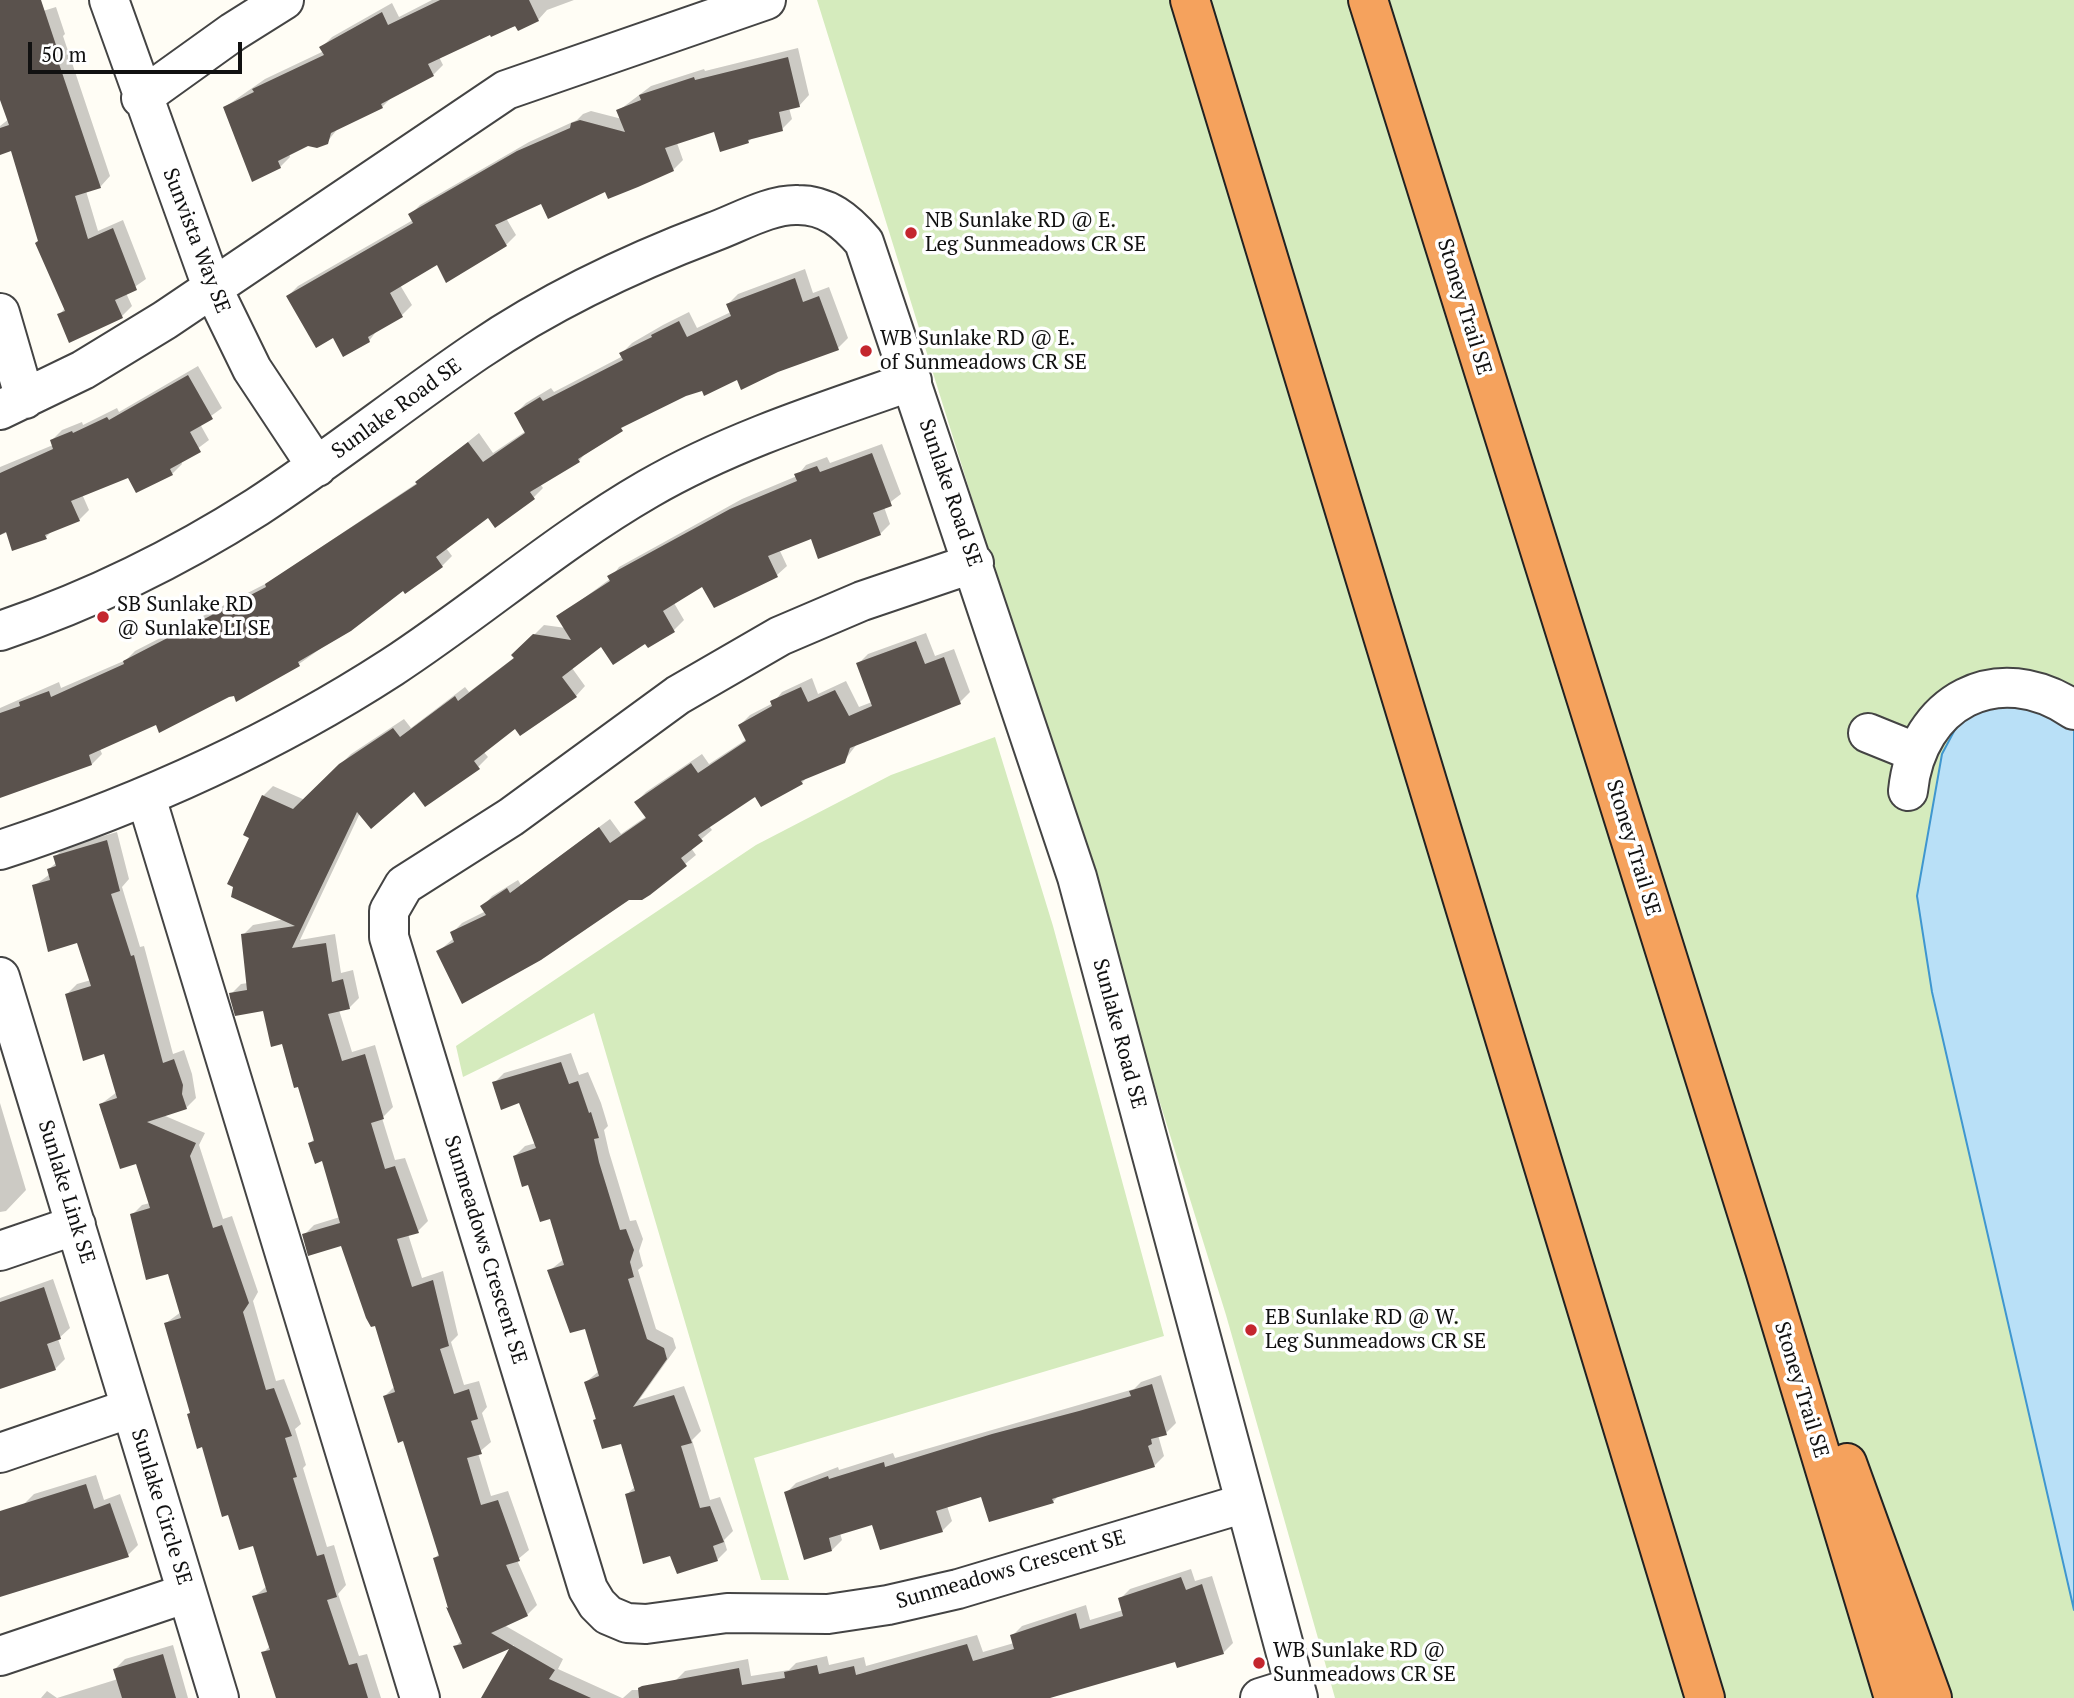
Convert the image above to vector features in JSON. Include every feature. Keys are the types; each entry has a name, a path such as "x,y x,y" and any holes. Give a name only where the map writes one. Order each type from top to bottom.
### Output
{"highway":[{"path":"1190,0 1705,1698"},
{"name":"Stoney Trail SE","path":"1368,0 1765,1270 1894,1698"},
{"path":"1765,1270 1840,1444 1932,1698"}],"street":[{"name":"Sunvista Way SE","path":"109,0 212,288 252,369 317,467"},
{"path":"142,98 233,32 284,0"},
{"path":"0,313 13,404 83,370 212,288 506,90 766,0"},
{"name":"Sunlake Road SE","path":"0,631 46,616 182,551 317,467 478,350 598,282 692,240 779,207 796,204 815,206 835,214 864,242 974,563 1077,877 1245,1503 1284,1694"},
{"path":"0,850 88,821 249,750 392,667 583,529 650,488 797,420 912,382"},
{"name":"Sunmeadows Crescent SE","path":"974,563 862,601 780,636 678,695 511,817 404,885 389,911 389,937 588,1589 608,1615 627,1623 646,1624 727,1613 828,1614 888,1605 958,1588 1245,1503"},
{"path":"1908,791 1915,752 1929,726 1943,710 1976,693 1995,688 2031,689 2049,695 2074,710"},
{"path":"1868,733 1915,752"},
{"path":"146,797 420,1698"},
{"name":"Sunlake Link SE","path":"0,977 131,1408"},
{"path":"0,1251 76,1224"},
{"name":"Sunlake Circle SE","path":"0,1453 131,1408 219,1698"},
{"path":"0,1656 187,1593"}],"green space":[{"path":"817,0 2074,0 2074,1698 1335,1698 1226,1315"},
{"path":"995,737 1053,926 1164,1336 754,1458 789,1580 761,1580 594,1013 463,1077 456,1046 756,845 891,775"}],"water":[{"path":"1989,701 2038,702 2074,729 2074,1610 1932,992 1917,896 1942,754 1961,718"}],"building":[{"path":"0,0 41,0 56,45 53,46 101,188 75,196 88,239 113,228 137,290 115,300 123,318 69,343 57,314 65,311 35,243 38,241 11,151 0,155 0,128 9,125 0,100"},
{"path":"440,0 529,0 539,21 518,31 515,26 491,37 490,35 428,64 434,76 381,104 383,108 331,133 328,144 317,148 308,146 278,161 281,168 252,182 223,107 254,92 252,89 324,55 319,47 382,12 388,25"},
{"path":"788,57 800,107 779,112 783,131 748,140 749,143 720,152 714,132 665,148 674,171 638,187 608,199 605,192 548,219 541,204 495,225 507,246 446,283 437,265 390,293 403,317 368,337 370,342 343,357 333,338 316,348 286,296 413,223 408,214 517,151 570,128 571,123 580,120 625,132 616,110 641,100 639,95 694,77 695,80"},
{"path":"795,278 803,302 819,296 839,350 778,372 741,390 737,380 704,396 702,391 686,396 621,428 623,431 578,459 580,462 530,492 535,499 495,528 488,518 436,557 443,567 405,594 403,591 351,631 298,662 300,666 236,702 234,696 229,697 159,733 156,725 89,755 92,765 0,798 0,713 20,706 19,702 49,691 51,697 124,664 123,661 266,587 265,584 417,484 415,482 468,442 483,462 525,433 514,413 540,397 543,401 623,360 619,353 652,337 651,335 679,321 687,337 731,316 726,304"},
{"path":"188,375 213,419 190,432 201,452 170,469 173,475 136,493 128,478 71,501 80,521 45,535 47,539 12,551 6,532 0,535 0,473 53,449 50,440 72,431 73,433 107,417 109,420"},
{"path":"872,453 892,506 873,513 881,535 818,559 811,539 768,556 778,577 714,608 702,587 663,611 675,632 648,648 645,644 613,665 601,647 562,677 577,697 520,736 515,729 474,761 480,769 425,807 414,792 371,829 357,812 292,948 326,943 332,982 343,979 350,1009 328,1014 342,1061 365,1054 384,1119 371,1123 385,1169 395,1166 419,1233 397,1239 412,1287 433,1280 449,1346 440,1349 454,1394 469,1389 478,1419 471,1421 482,1454 467,1458 481,1505 498,1500 520,1561 506,1565 528,1616 491,1633 555,1670 549,1679 591,1698 481,1698 509,1649 463,1669 453,1646 462,1644 446,1607 448,1608 433,1558 439,1556 403,1441 398,1443 383,1396 395,1392 375,1326 371,1327 366,1318 341,1246 308,1256 302,1234 340,1223 322,1161 315,1164 308,1143 314,1141 298,1087 294,1088 282,1044 271,1047 263,1011 235,1016 230,998 229,993 247,990 241,934 295,926 231,897 233,887 227,884 249,838 243,835 262,795 293,809 339,764 393,728 400,737 455,696 458,701 514,658 511,655 533,634 571,640 556,616 610,581 607,576 730,509 797,481 794,474 817,466 820,472"},
{"path":"916,641 925,664 944,657 961,704 850,748 845,763 801,781 803,784 761,807 755,797 698,835 703,841 681,858 687,866 650,895 642,900 629,900 541,960 462,1004 436,951 454,942 450,932 486,915 480,906 507,888 510,893 599,827 610,843 646,818 634,802 691,763 698,773 746,741 738,725 772,706 770,701 801,687 808,702 835,690 849,716 872,706 856,663"},
{"path":"107,840 120,891 111,894 131,956 134,955 163,1063 174,1059 183,1085 182,1094 187,1109 147,1122 196,1143 190,1156 213,1228 222,1225 249,1303 243,1312 266,1390 274,1388 292,1436 285,1438 297,1477 293,1478 317,1556 324,1554 337,1597 327,1600 349,1665 357,1663 368,1698 276,1698 261,1652 270,1650 252,1596 267,1592 253,1546 239,1550 228,1515 222,1517 202,1447 197,1449 187,1414 190,1413 164,1323 181,1318 168,1274 146,1280 130,1214 150,1208 136,1164 120,1169 99,1104 117,1098 104,1054 83,1061 65,994 91,986 77,943 48,952 32,885 50,880 47,869 56,866 53,856"},
{"path":"561,1062 569,1084 578,1081 589,1113 591,1112 599,1138 594,1139 599,1162 620,1230 626,1229 634,1250 630,1262 634,1277 628,1279 647,1339 664,1348 667,1359 633,1407 674,1395 692,1443 681,1446 700,1508 710,1506 724,1542 713,1546 718,1561 677,1574 670,1556 643,1564 625,1494 635,1491 621,1444 602,1449 593,1420 596,1419 584,1382 599,1376 585,1329 570,1333 547,1270 564,1265 550,1219 540,1222 528,1185 522,1187 513,1156 536,1148 519,1103 501,1110 492,1082"},
{"path":"44,1287 61,1339 47,1344 56,1370 0,1389 0,1302"},
{"path":"1152,1384 1167,1435 1151,1439 1152,1444 1148,1446 1155,1467 1052,1499 1054,1503 989,1522 981,1497 936,1511 943,1532 880,1550 872,1525 829,1538 832,1551 804,1560 784,1492 828,1476 829,1479 884,1462 885,1467 1131,1396 1129,1391"},
{"path":"86,1484 94,1509 110,1503 129,1557 0,1597 0,1511"},
{"path":"1181,1577 1186,1590 1202,1584 1224,1654 1177,1668 1175,1662 1050,1698 639,1698 638,1688 642,1686 739,1668 742,1685 785,1678 784,1672 817,1665 819,1674 854,1666 856,1675 967,1644 973,1661 1014,1649 1010,1635 1076,1613 1080,1629 1123,1616 1118,1598"},
{"path":"163,1654 176,1698 122,1698 113,1669"}],"place":[{"name":"NB Sunlake RD @ E. Leg Sunmeadows CR SE","path":"911,233"},
{"name":"WB Sunlake RD @ E. of Sunmeadows CR SE","path":"866,351"},
{"name":"SB Sunlake RD @ Sunlake LI SE","path":"103,617"},
{"name":"EB Sunlake RD @ W. Leg Sunmeadows CR SE","path":"1251,1330"},
{"name":"WB Sunlake RD @ Sunmeadows CR SE","path":"1259,1663"}]}
